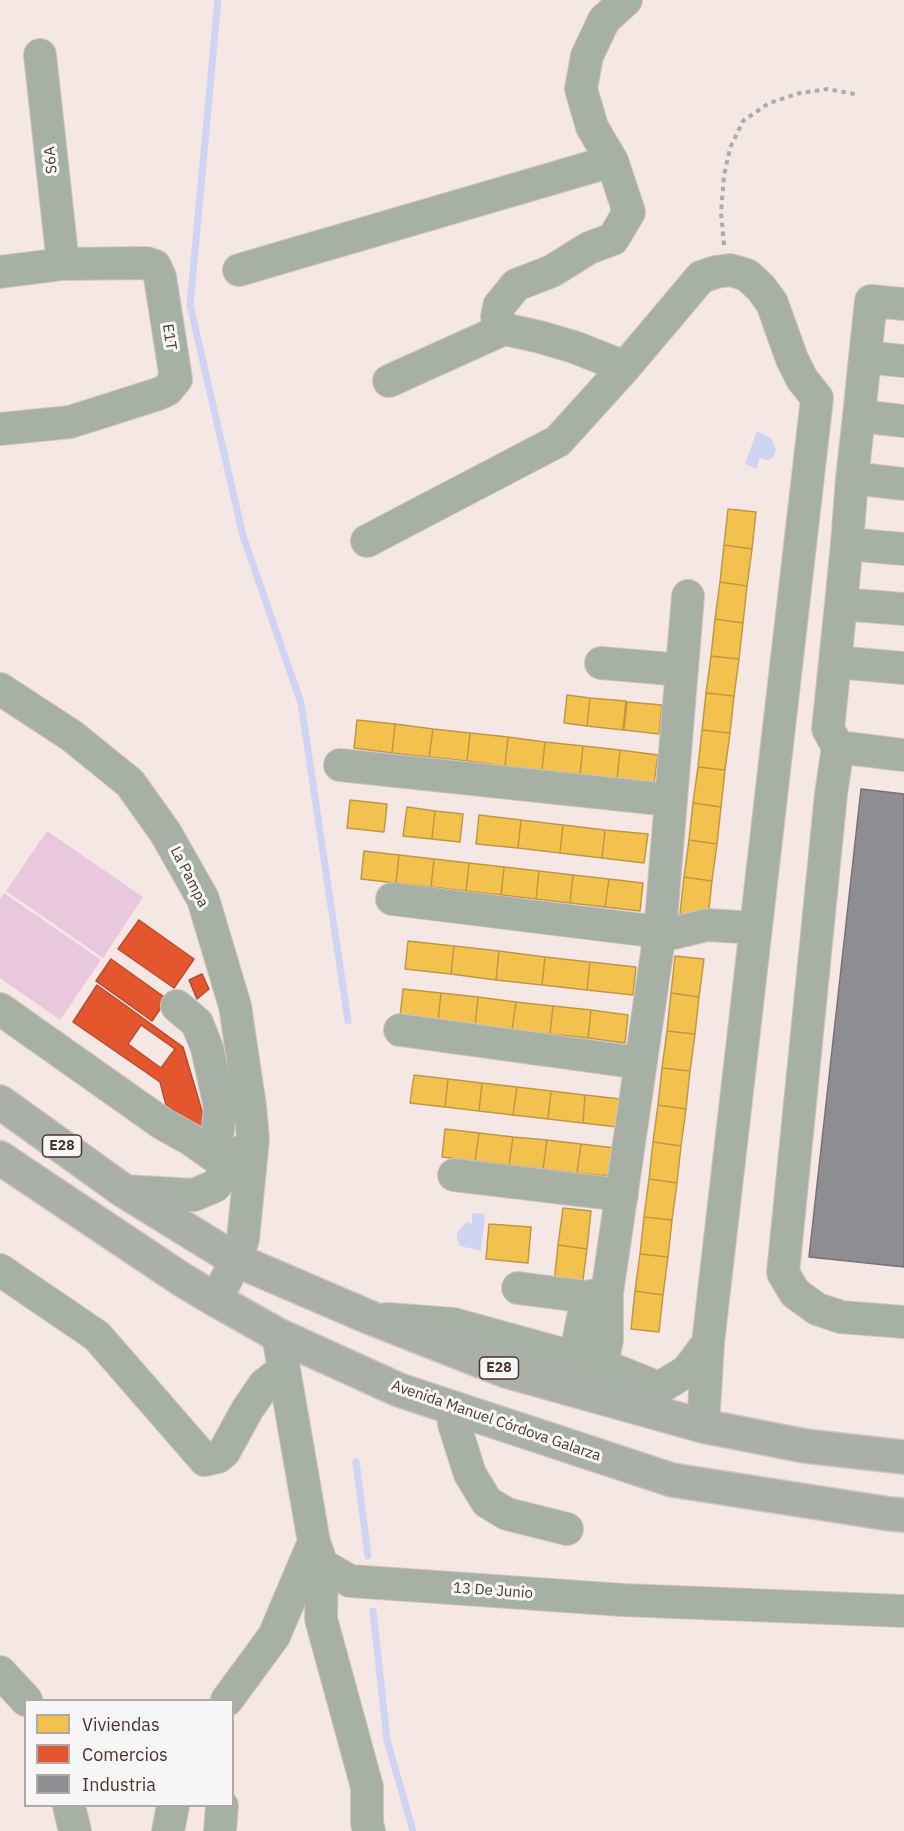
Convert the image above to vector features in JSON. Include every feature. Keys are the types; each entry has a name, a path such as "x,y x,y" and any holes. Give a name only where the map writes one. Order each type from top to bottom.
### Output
{"main road":[{"name":"E28","path":"0,1102 124,1191 237,1260 371,1318 506,1371 805,1446 904,1457"},
{"name":"Avenida Manuel Córdova Galarza","path":"0,1158 216,1300 278,1335 399,1390 672,1480 890,1515 904,1515"}],"street":[{"path":"504,329 497,317 499,306 516,285 552,271 589,249 613,239 629,212 612,161 592,127 581,89 587,56 604,21 626,0"},
{"name":"S6A","path":"40,55 63,264"},
{"path":"239,270 612,161"},
{"name":"E1T","path":"0,272 63,264 146,263 155,266 160,277 176,379 167,390 158,394 70,422 0,429"},
{"path":"367,541 558,441 700,278 716,272 730,270 747,275 761,288 772,303 792,359 802,379 817,398 708,1343 703,1421"},
{"path":"904,304 871,301 828,729 838,747 831,794 783,1273 795,1293 817,1309 841,1317 904,1322"},
{"path":"389,381 504,329 574,347 624,367"},
{"path":"866,357 904,361"},
{"path":"859,416 904,421"},
{"path":"852,478 904,484"},
{"path":"847,543 904,549"},
{"path":"589,1361 607,1340 597,1295 622,1196 640,1063 667,932 670,800 688,596"},
{"path":"841,604 904,609"},
{"path":"835,662 904,668"},
{"path":"601,663 682,670"},
{"name":"La Pampa","path":"0,689 72,736 130,783 165,832 204,899 235,1006 253,1139 243,1239 237,1260 216,1300"},
{"path":"838,747 904,754"},
{"path":"340,765 670,800"},
{"path":"392,899 667,932 705,946 755,938"},
{"path":"124,1191 194,1195 215,1186 220,1159 217,1140 220,1107 207,1048 197,1023 177,1006"},
{"path":"0,1009 163,1124 220,1159"},
{"path":"400,1030 640,1063"},
{"path":"207,1048 243,1058"},
{"path":"220,1159 253,1139"},
{"path":"454,1175 622,1196"},
{"path":"0,1270 97,1336 205,1460 218,1457 224,1452 264,1385 274,1377 285,1374"},
{"path":"518,1288 597,1295"},
{"path":"371,1318 453,1324 589,1361 659,1388 703,1421"},
{"path":"278,1335 318,1554 321,1619 368,1786 367,1823 369,1831"},
{"path":"659,1388 687,1371 708,1343"},
{"path":"453,1408 454,1425 470,1474 487,1502 507,1514 567,1529"},
{"path":"227,1699 274,1636 318,1554"},
{"name":"13 De Junio","path":"318,1554 350,1581 623,1600 904,1611"},
{"path":"0,1672 24,1699"},
{"path":"69,1807 75,1831"},
{"path":"168,1831 173,1807"},
{"path":"220,1831 222,1807"}],"path":[{"path":"730,270 723,237 721,212 723,177 730,148 743,121 769,103 800,93 828,89 859,95"}],"shaded area":[{"path":"47,831 143,897 103,958 6,891"},
{"path":"4,893 101,960 60,1020 0,978 0,900"}],"water":[{"path":"757,431 771,438 776,449 773,458 767,460 760,458 756,469 745,464"},
{"path":"472,1213 485,1214 481,1251 460,1246 457,1239 457,1233 466,1222 472,1224"}],"building: Viviendas":[{"path":"728,509 756,512 752,549 724,545"},
{"path":"724,545 752,549 747,586 720,582"},
{"path":"720,582 747,586 743,623 715,619"},
{"path":"715,619 743,623 739,659 711,656"},
{"path":"711,656 739,659 734,696 706,693"},
{"path":"706,693 734,696 730,733 702,730"},
{"path":"567,695 590,698 587,726 564,723"},
{"path":"590,698 626,701 623,730 587,726"},
{"path":"627,702 662,705 659,734 624,730"},
{"path":"357,720 395,724 392,753 354,748"},
{"path":"395,724 433,729 429,757 392,753"},
{"path":"433,729 470,733 467,761 429,757"},
{"path":"702,730 730,733 725,770 698,767"},
{"path":"470,733 508,737 505,766 467,761"},
{"path":"508,737 545,742 542,770 505,766"},
{"path":"545,742 583,746 580,774 542,770"},
{"path":"583,746 620,750 617,779 580,774"},
{"path":"620,750 658,755 654,783 617,779"},
{"path":"698,767 725,770 721,807 693,803"},
{"path":"350,800 387,804 384,832 347,828"},
{"path":"693,803 721,807 717,844 689,840"},
{"path":"407,807 435,811 432,839 403,836"},
{"path":"435,811 463,814 460,842 432,839"},
{"path":"479,815 521,820 518,848 476,844"},
{"path":"521,820 563,825 560,853 518,848"},
{"path":"563,825 605,830 602,858 560,853"},
{"path":"605,830 648,834 644,863 602,858"},
{"path":"689,840 717,844 712,881 684,877"},
{"path":"364,851 399,855 396,883 361,879"},
{"path":"399,855 434,859 431,887 396,883"},
{"path":"434,859 469,863 466,891 431,887"},
{"path":"469,863 504,867 501,895 466,891"},
{"path":"504,867 539,871 536,899 501,895"},
{"path":"539,871 573,875 570,903 536,899"},
{"path":"573,875 609,879 605,907 570,903"},
{"path":"684,877 712,881 708,917 680,914"},
{"path":"609,879 643,883 640,911 605,907"},
{"path":"408,941 454,946 451,974 405,969"},
{"path":"454,946 499,951 496,980 451,974"},
{"path":"499,951 545,957 542,985 496,980"},
{"path":"675,956 704,959 699,997 671,993"},
{"path":"545,957 590,962 587,990 542,985"},
{"path":"590,962 636,967 633,995 587,990"},
{"path":"403,989 441,993 438,1021 400,1017"},
{"path":"441,993 478,997 475,1026 438,1021"},
{"path":"671,993 699,997 695,1034 667,1031"},
{"path":"478,997 516,1002 512,1030 475,1026"},
{"path":"516,1002 553,1006 550,1034 512,1030"},
{"path":"553,1006 591,1010 588,1038 550,1034"},
{"path":"591,1010 628,1015 625,1043 588,1038"},
{"path":"667,1031 695,1034 690,1071 662,1068"},
{"path":"662,1068 690,1071 686,1109 658,1105"},
{"path":"414,1075 448,1079 445,1107 410,1103"},
{"path":"448,1079 482,1083 479,1111 445,1107"},
{"path":"482,1083 517,1087 513,1115 479,1111"},
{"path":"517,1087 551,1091 548,1119 513,1115"},
{"path":"551,1091 585,1095 583,1123 548,1119"},
{"path":"585,1095 620,1099 617,1127 583,1123"},
{"path":"658,1105 686,1109 681,1146 653,1142"},
{"path":"445,1129 479,1133 475,1161 442,1157"},
{"path":"479,1133 513,1137 509,1165 475,1161"},
{"path":"513,1137 547,1140 543,1169 509,1165"},
{"path":"547,1140 581,1144 577,1173 543,1169"},
{"path":"653,1142 681,1146 677,1183 649,1179"},
{"path":"581,1144 615,1148 611,1176 577,1173"},
{"path":"649,1179 677,1183 672,1220 644,1217"},
{"path":"563,1208 591,1211 587,1249 558,1245"},
{"path":"644,1217 672,1220 668,1257 640,1254"},
{"path":"489,1224 531,1227 528,1263 486,1259"},
{"path":"558,1245 587,1249 582,1287 554,1283"},
{"path":"640,1254 668,1257 663,1295 635,1291"},
{"path":"635,1291 663,1295 659,1332 631,1329"}],"building: Comercios":[{"path":"139,920 194,959 174,988 118,949"},
{"path":"111,959 167,999 152,1021 96,981"},
{"path":"202,974 209,989 197,999 189,980"},
{"path":"97,985 183,1047 205,1121 202,1130 166,1105 160,1082 73,1022"},
{"path":"141,1025 175,1049 161,1068 128,1044"}],"building: Industria":[{"path":"861,789 904,794 904,1267 809,1257"}],"waterway":[{"path":"218,0 190,305 243,536 301,703 348,1021"},
{"path":"356,1462 368,1556"},
{"path":"373,1611 387,1740 413,1831"}]}
